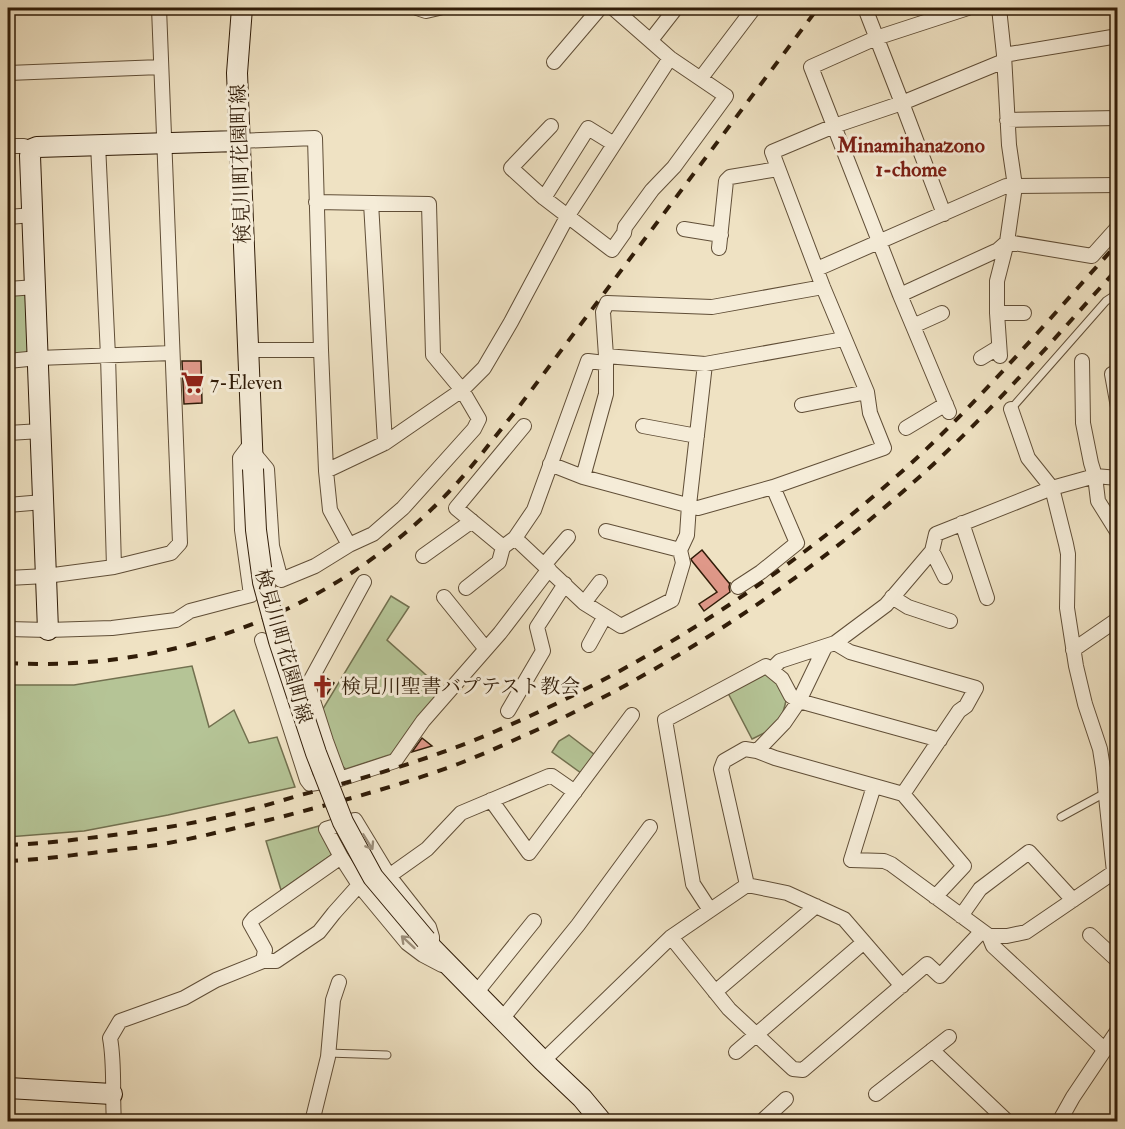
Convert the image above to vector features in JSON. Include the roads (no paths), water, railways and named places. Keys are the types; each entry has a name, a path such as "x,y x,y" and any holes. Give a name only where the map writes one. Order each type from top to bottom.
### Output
{"street":[{"path":"8,578 46,576 114,567 171,553 180,543 159,8"},
{"name":"検見川町花園町線","path":"242,8 237,73 238,141 256,530 262,582 279,641 316,753 343,822 373,878 457,974 582,1098 598,1117"},
{"path":"417,8 426,11 439,8"},
{"path":"554,62 600,8"},
{"path":"551,126 511,168 567,217 612,250 625,227 652,190 674,167 726,96 670,57 613,8"},
{"path":"651,40 676,8"},
{"path":"701,78 754,8"},
{"path":"865,8 944,214"},
{"path":"906,428 948,408 900,295 811,67 876,38 961,8"},
{"path":"981,358 1000,352 997,281 1007,242 1015,186 1009,145 999,8"},
{"path":"550,464 583,477 698,508 773,487 884,448 870,413 867,392 823,287 772,152 834,126 902,103 1004,58 1118,36"},
{"path":"326,471 385,443 462,390 484,368 567,217 670,57"},
{"path":"8,73 161,67"},
{"path":"1007,120 1118,117"},
{"path":"544,198 588,128 614,144"},
{"path":"8,146 32,148 315,138 326,471 330,510 349,545"},
{"path":"98,144 108,356 114,567"},
{"path":"32,148 30,156 48,630"},
{"path":"684,229 720,242 726,181 730,177 778,169"},
{"path":"817,269 1006,186 1118,184"},
{"path":"8,629 112,628 176,620 190,611 251,595 242,530 240,458 252,454 267,469 272,546 281,580 315,566 349,545 373,534 403,508 474,429 479,419 462,390 433,355 429,204 316,202"},
{"path":"371,203 385,443"},
{"path":"8,217 33,215"},
{"path":"1007,242 1092,256 1118,227"},
{"path":"900,295 998,250 1007,242"},
{"path":"8,289 36,287"},
{"path":"583,477 606,394 603,312 607,303 712,307 823,287"},
{"path":"913,326 942,313"},
{"path":"997,313 1024,313"},
{"path":"466,588 499,562 503,547 515,538 534,510 588,361 705,364 844,339"},
{"path":"248,350 321,350"},
{"path":"8,361 172,353"},
{"path":"1082,361 1083,423 1098,501 1118,533"},
{"path":"515,538 584,603 621,626 672,600 683,562 680,550 687,535 688,505 705,364"},
{"path":"1118,374 1112,374 1118,407"},
{"path":"802,405 867,392"},
{"path":"671,937 729,1009 793,1069 803,1070 927,964 940,976 985,934 1007,936 1026,932 1116,874 1100,749 1085,704 1073,650 1067,608 1068,554 1052,488 1028,458 1011,410"},
{"path":"503,547 456,508 524,426"},
{"path":"643,426 697,436"},
{"path":"8,433 41,431"},
{"path":"771,670 780,662 830,645 868,620 886,605 932,551 936,534 1052,488 1095,476 1118,478"},
{"path":"738,587 762,572 797,543 773,487"},
{"path":"8,505 43,502"},
{"path":"423,556 472,521"},
{"path":"962,523 987,598"},
{"path":"606,531 680,550"},
{"path":"262,640 307,780 310,784 340,779 395,760 423,720 501,633 568,537"},
{"path":"932,551 945,577"},
{"path":"340,779 308,685 364,582"},
{"path":"584,603 600,582"},
{"path":"508,711 543,651 537,627 565,584"},
{"path":"444,597 486,649"},
{"path":"892,597 908,607 950,621"},
{"path":"589,645 605,616"},
{"path":"1073,650 1118,619"},
{"path":"757,751 784,723 830,645"},
{"path":"830,645 975,688 966,706 959,711 903,794"},
{"path":"710,910 693,884 665,720 766,666 782,679 791,696 799,701 940,740"},
{"path":"491,800 529,853 632,715"},
{"path":"747,885 721,769 724,761 745,749 903,794 964,866 935,897"},
{"path":"389,876 427,849 461,813 549,776 575,792"},
{"path":"874,786 850,860 884,861 891,864 961,916 985,934 993,946 1105,1050"},
{"path":"429,944 432,937 429,927 389,876 355,820 326,829 359,885 407,943 457,974"},
{"path":"502,1019 578,925 650,827"},
{"path":"961,916 980,889 1029,852 1073,900"},
{"path":"262,961 265,950 250,922 341,856"},
{"path":"114,1122 113,1055 110,1038 120,1021 184,998 216,980 262,961 276,961 319,932 359,885"},
{"path":"543,1061 671,937 747,885 787,893 844,919 902,986"},
{"path":"715,993 816,906"},
{"path":"476,993 534,921"},
{"path":"1090,935 1118,960"},
{"path":"736,1052 864,942"},
{"path":"312,1122 328,1053 333,1000 339,982"},
{"path":"1059,1122 1118,1030"},
{"path":"876,1094 949,1037"},
{"path":"932,1050 1008,1122"},
{"path":"8,1088 112,1094"},
{"path":"761,1122 786,1099"}],"lane":[{"path":"1011,410 1106,301 1118,293"},
{"path":"1061,817 1105,793"},
{"path":"328,1053 387,1055"}],"railway":[{"path":"8,663 68,663 128,657 186,646 243,628 297,604 348,575 397,540 452,489 515,412 818,8"},
{"path":"8,845 151,830 213,819 262,806 423,759 496,731 606,678 660,648 763,582 861,507 962,414 1118,243"},
{"path":"8,861 163,844 277,818 391,787 492,750 548,725 646,674 741,616 786,584 831,551 916,480 1020,377 1118,268"}],"place":[{"name":"7-Eleven","path":"192,382"},
{"name":"検見川聖書バプテスト教会","path":"323,686"}],"district":[{"name":"Minamihanazono 1-chome","path":"911,157"}]}
